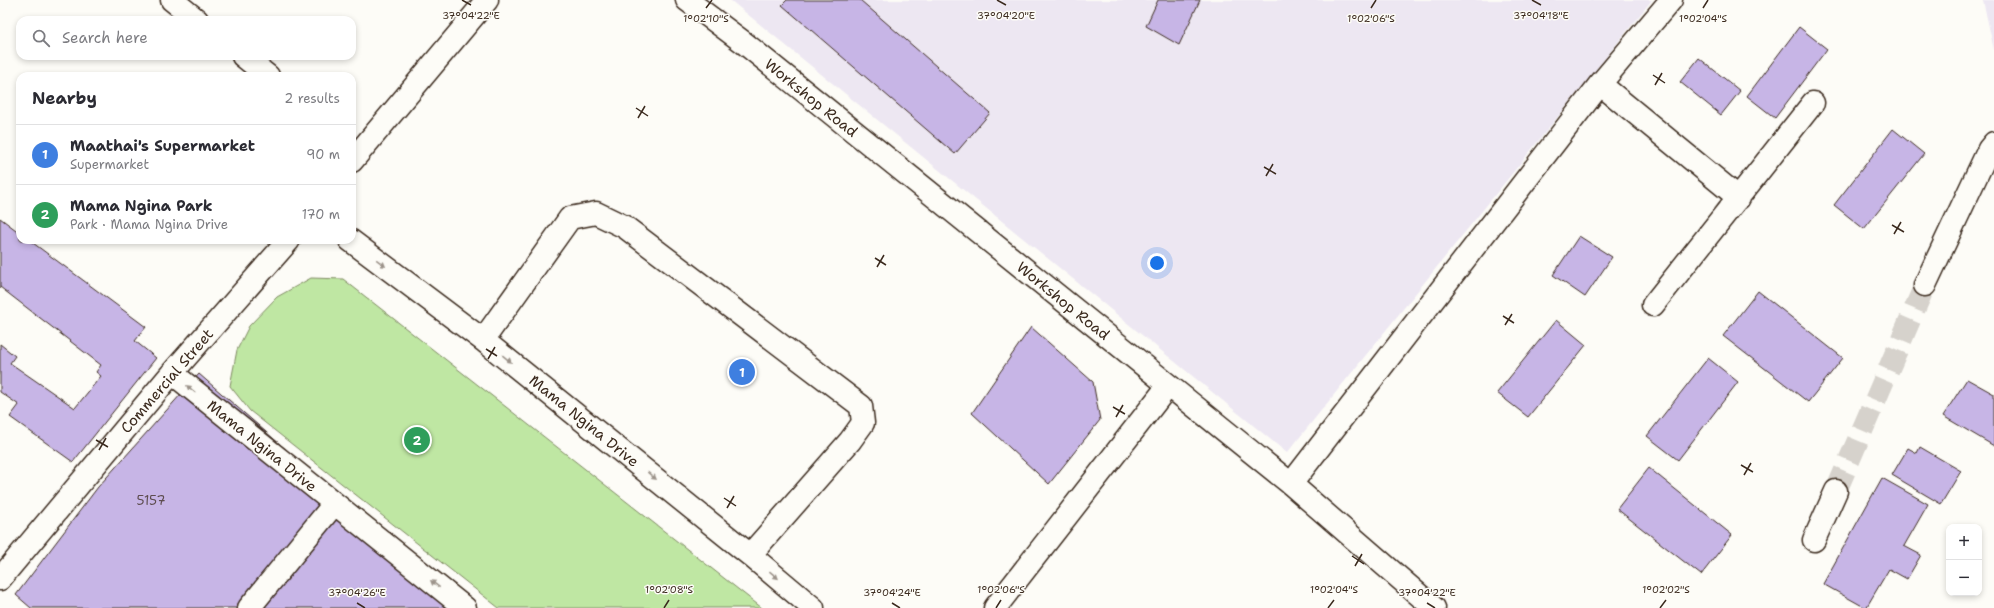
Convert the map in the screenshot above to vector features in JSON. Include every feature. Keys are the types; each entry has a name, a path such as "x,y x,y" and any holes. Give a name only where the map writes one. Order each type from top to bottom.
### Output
{"street":[{"path":"172,0 193,16"},
{"path":"356,151 487,0"},
{"name":"Workshop Road","path":"687,0 743,42 1291,484 1434,608"},
{"path":"1291,484 1600,84 1671,0"},
{"path":"247,60 263,72"},
{"path":"1600,84 1739,198"},
{"path":"1653,305 1739,198 1812,103"},
{"path":"1925,285 1989,149 1994,143"},
{"path":"484,340 570,218 596,213 625,227 861,406 863,422 850,441 750,555"},
{"name":"Commercial Street","path":"0,579 172,373 285,244"},
{"name":"Mama Ngina Drive","path":"355,244 484,340 750,555 813,608"},
{"name":"Mama Ngina Drive","path":"172,373 465,608"},
{"path":"995,608 1168,386"},
{"path":"1814,540 1836,491"},
{"path":"249,608 334,504"}],"shaded area":[{"path":"730,0 1652,0 1287,453"},
{"path":"1983,0 1994,0 1994,50"}],"green space":[{"path":"311,278 343,279 762,608 499,608 250,411 230,386 237,350 249,326 277,297"}],"building":[{"path":"787,0 860,0 990,113 955,154 782,5"},
{"path":"1158,0 1200,0 1179,45 1146,26"},
{"path":"1799,27 1827,49 1775,118 1747,96"},
{"path":"1699,58 1740,91 1721,115 1680,82"},
{"path":"1893,129 1924,154 1864,229 1834,205"},
{"path":"0,218 16,230 16,244 34,244 146,327 135,341 156,358 73,462 10,417 19,405 0,392 0,344 15,356 10,363 75,408 101,376 96,372 101,365 0,287"},
{"path":"1579,236 1612,257 1585,297 1553,275"},
{"path":"1758,291 1843,358 1808,402 1723,336"},
{"path":"1556,320 1586,345 1528,417 1497,393"},
{"path":"1031,327 1093,382 1100,420 1049,484 972,413"},
{"path":"1708,358 1738,382 1678,460 1647,436"},
{"path":"199,374 469,608 31,608 16,595 98,487"},
{"path":"1967,379 1994,394 1994,446 1943,416"},
{"path":"1920,447 1961,471 1941,504 1892,475 1908,448 1917,453"},
{"path":"1649,468 1732,535 1701,575 1617,509"},
{"path":"1882,478 1928,504 1904,546 1921,555 1907,579 1889,569 1866,608 1823,584"}],"tunnel":[{"path":"1836,491 1925,285"}],"place":[{"name":"Maathai's Supermarket","path":"742,372"},
{"name":"Mama Ngina Park","path":"417,440"}]}
